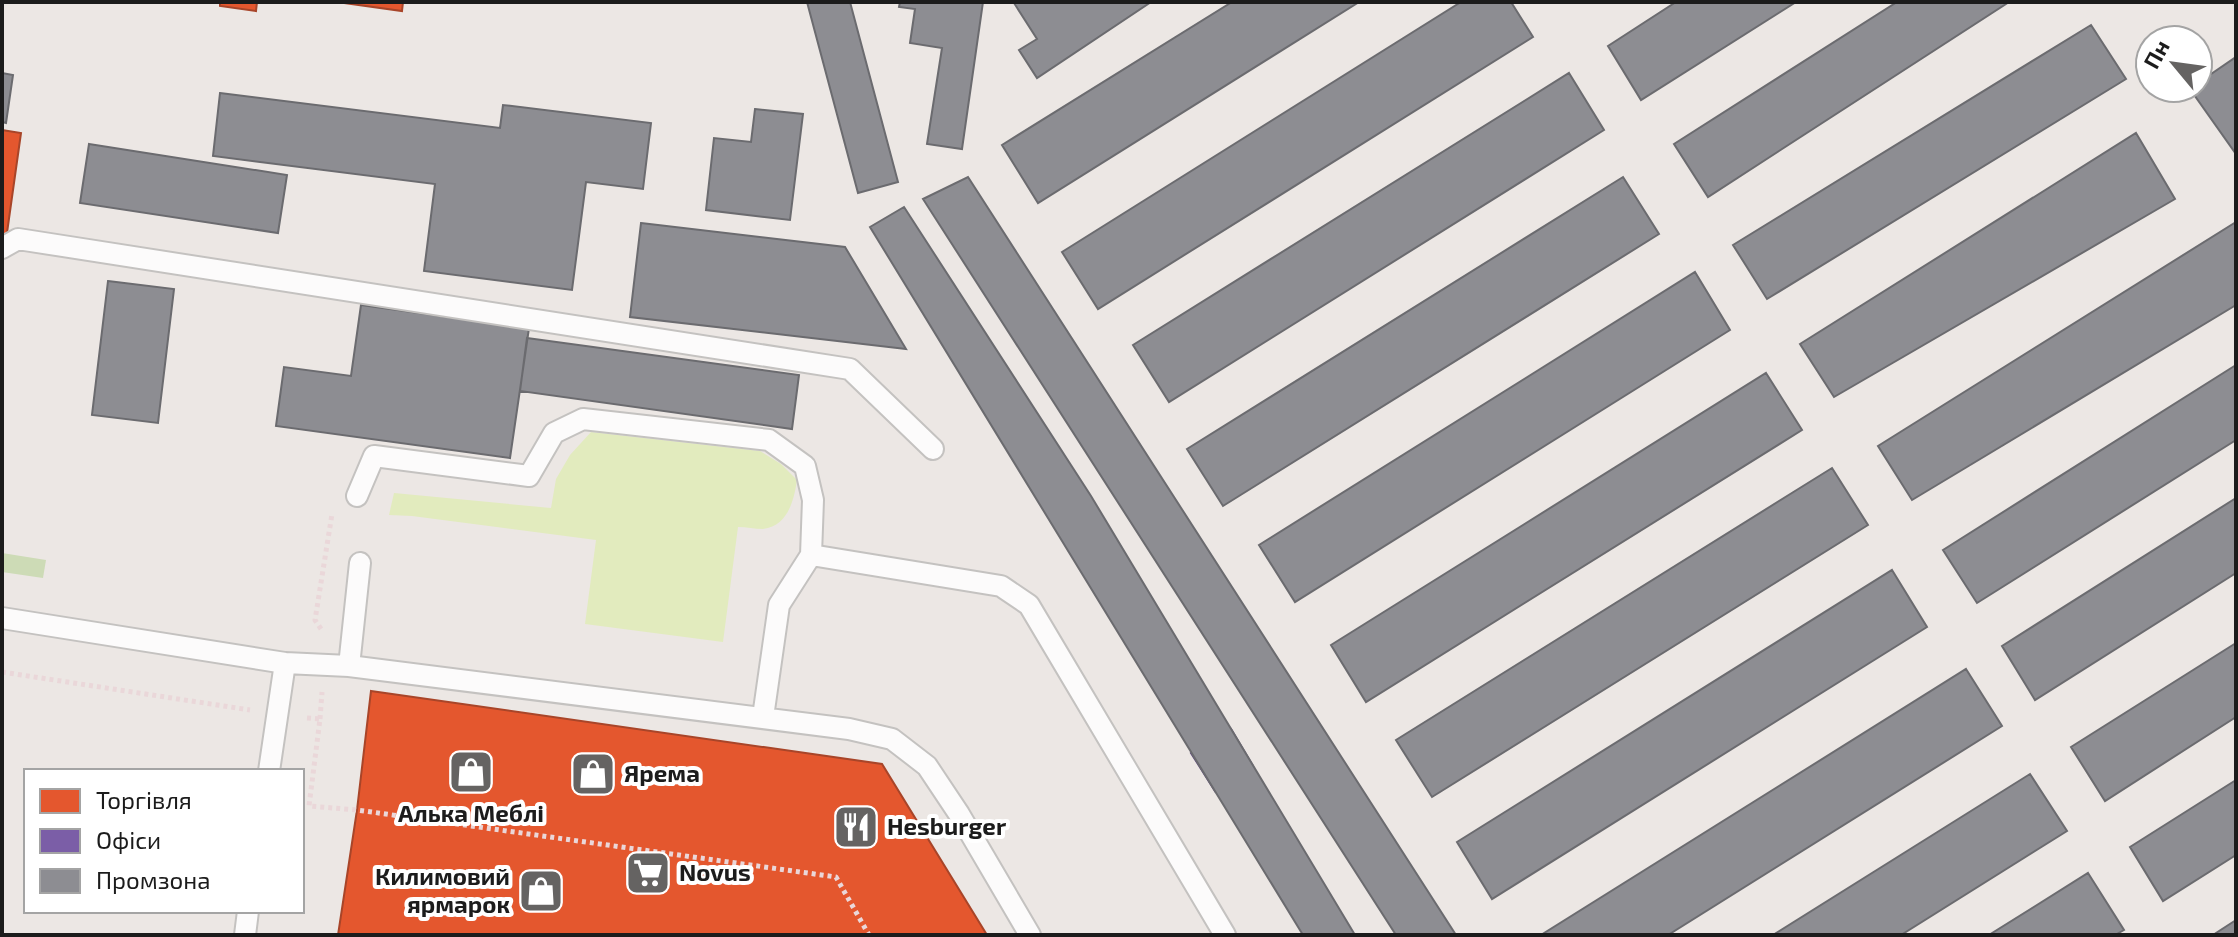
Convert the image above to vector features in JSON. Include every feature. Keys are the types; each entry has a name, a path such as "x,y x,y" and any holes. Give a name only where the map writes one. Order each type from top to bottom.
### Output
{"lane":[{"path":"2,248 18,239 850,369 933,449"},
{"path":"357,496 374,456 529,476 554,433 583,419 769,440 805,466 813,500 811,555 779,605 763,717"},
{"path":"811,555 1001,586 1029,605 1225,935"},
{"path":"349,666 360,563"},
{"path":"2,618 285,663 349,666 763,717 849,729 892,739 927,766 1030,935"},
{"path":"269,769 285,663"},
{"path":"245,935 248,913"}],"path":[{"path":"2,672 320,719 309,806 357,810 836,877 869,935"}],"green space":[{"path":"591,432 760,451 781,464 797,480 792,504 778,523 763,529 738,527 723,642 585,624 596,540 389,515 394,493 551,508 556,479 570,455"},
{"path":"2,553 46,560 43,578 2,572"}],"building: Торгівля":[{"path":"220,2 257,2 256,11 220,6"},
{"path":"337,2 403,2 402,11"},
{"path":"2,130 21,133 6,240 2,239"},
{"name":"Novus","path":"371,691 882,764 987,935 338,935"}],"building: Офіси":[{"path":"1231,729 1253,766 1215,791 1191,753"}],"building: Промзона":[{"path":"807,2 850,2 898,182 858,193"},
{"path":"900,2 983,2 962,149 927,144 942,48 910,43 915,9 899,7"},
{"path":"1016,2 1151,2 1037,78 1019,50 1037,39"},
{"path":"1232,2 1359,2 1038,203 1002,145"},
{"path":"1461,2 1511,2 1533,37 1098,309 1062,252"},
{"path":"1676,2 1796,2 1641,100 1608,46"},
{"path":"1897,2 2009,2 1708,197 1674,144"},
{"path":"2091,25 2126,79 1767,299 1733,245"},
{"path":"2236,57 2236,154 2201,104 2214,104 2214,72"},
{"path":"2,73 13,75 6,123 2,122"},
{"path":"1569,73 1604,130 1169,402 1133,345"},
{"path":"220,93 500,128 503,105 651,123 643,189 586,182 572,290 424,271 435,184 213,156"},
{"path":"755,109 803,114 790,220 706,210 714,138 751,142"},
{"path":"2136,133 2175,199 1834,397 1800,344"},
{"path":"89,144 287,175 278,233 80,203"},
{"path":"968,177 1456,935 1396,935 923,199"},
{"path":"1623,177 1659,234 1223,506 1187,449"},
{"path":"904,207 1091,496 1355,935 1303,935 870,227"},
{"path":"2236,222 2236,305 1912,500 1878,446"},
{"path":"641,223 845,247 906,349 630,317"},
{"path":"1695,272 1730,330 1295,602 1259,545"},
{"path":"108,281 174,289 158,423 92,415"},
{"path":"361,305 529,328 510,458 276,426 284,367 351,376"},
{"path":"527,338 799,375 792,429 520,391"},
{"path":"2236,365 2236,440 1977,603 1943,550"},
{"path":"1766,373 1802,430 1366,702 1331,645"},
{"path":"1832,468 1868,525 1432,797 1396,740"},
{"path":"2236,498 2236,573 2035,700 2002,646"},
{"path":"1892,570 1927,627 1492,899 1457,842"},
{"path":"2236,643 2236,717 2105,801 2071,747"},
{"path":"1966,669 2002,726 1668,935 1541,935"},
{"path":"2030,774 2067,831 1901,935 1773,935"},
{"path":"2236,780 2236,855 2163,901 2130,847"},
{"path":"2088,873 2124,930 2115,935 1989,935"},
{"path":"2236,920 2236,935 2213,935"}],"place":[{"name":"Алька Меблі","path":"471,772"},
{"name":"Ярема","path":"593,774"},
{"name":"Hesburger","path":"856,827"},
{"name":"Novus","path":"648,873"},
{"name":"Килимовий ярмарок","path":"541,891"}]}
